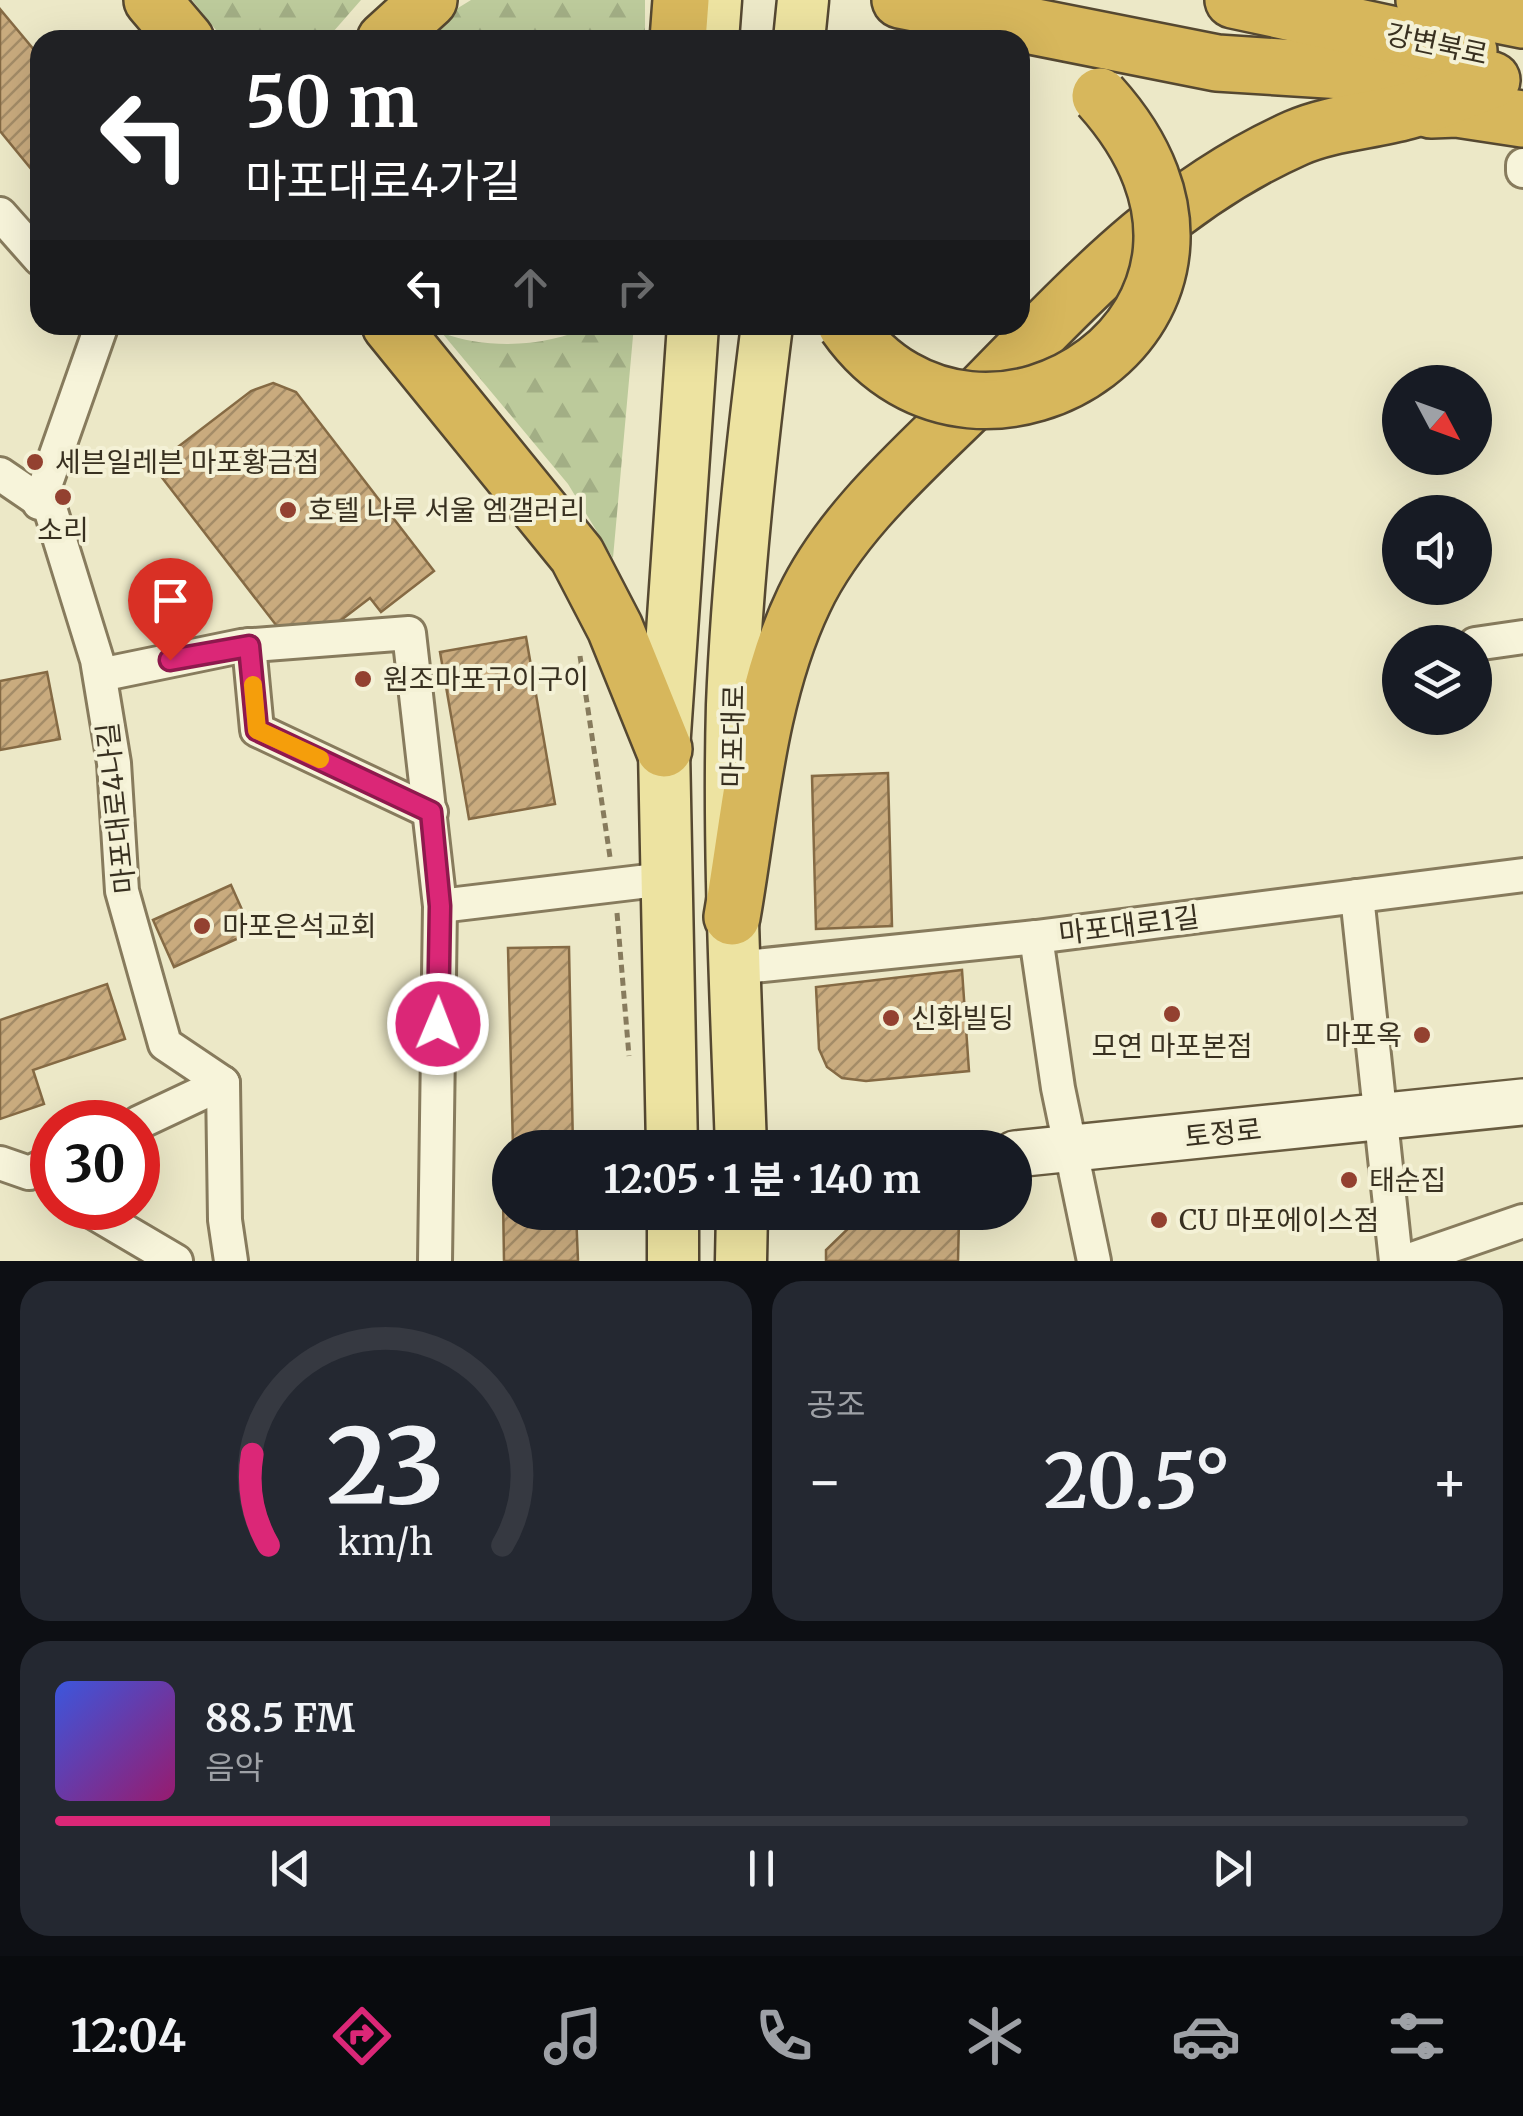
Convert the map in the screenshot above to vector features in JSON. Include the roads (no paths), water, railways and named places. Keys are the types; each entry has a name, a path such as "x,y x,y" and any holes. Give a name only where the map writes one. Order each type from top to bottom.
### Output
{"highway":[{"path":"119,0 144,30"},
{"path":"152,0 178,30"},
{"path":"395,30 429,0"},
{"path":"679,30 681,0"},
{"path":"900,0 1217,63 1515,84"},
{"name":"강변북로","path":"1233,0 1515,84"},
{"path":"1424,0 1523,20"},
{"path":"953,12 988,30"},
{"path":"855,335 882,367 950,395 1024,396 1059,386 1094,368 1122,341 1148,304 1159,265 1160,232 1153,179 1132,131 1100,96 1066,69 1030,51"},
{"path":"734,942 770,703 791,632 804,598 833,553 892,482 1139,234 1210,185 1299,136 1408,111 1457,108 1515,84"},
{"path":"398,335 577,555 615,628 664,749"},
{"path":"422,335 475,425"}],"main road":[{"path":"714,30 716,0"},
{"path":"800,30 803,0"},
{"path":"672,1130 664,749 692,335"},
{"name":"마포대로","path":"740,1130 732,705 746,486 765,335"},
{"name":"토정로","path":"1032,1152 1523,1102"},
{"path":"672,1261 673,1230"},
{"path":"741,1261 742,1230"}],"street":[{"path":"0,214 30,248"},
{"path":"39,502 99,335"},
{"name":"마포대로4나길","path":"0,474 50,508 100,675 114,763 122,891 166,1044 224,1083"},
{"path":"100,675 249,646 410,633 440,906 435,1261"},
{"path":"1492,642 1523,637"},
{"path":"249,646 257,730 431,812"},
{"name":"마포대로1길","path":"734,942 1036,937 1523,874"},
{"path":"440,906 665,879"},
{"path":"1357,896 1377,1118 1396,1261"},
{"path":"1036,937 1070,1148 1094,1261"},
{"path":"160,1112 224,1083 225,1220 231,1261"},
{"path":"1406,1261 1523,1221"},
{"path":"123,1230 176,1261"}],"place":[{"name":"세븐일레븐 마포황금점","path":"35,462"},
{"name":"소리","path":"63,497"},
{"name":"호텔 나루 서울 엠갤러리","path":"288,510"},
{"name":"원조마포구이구이","path":"363,679"},
{"name":"마포은석교회","path":"202,926"},
{"name":"모연 마포본점","path":"1172,1014"},
{"name":"신화빌딩","path":"891,1018"},
{"name":"마포옥","path":"1422,1035"},
{"name":"태순집","path":"1349,1180"},
{"name":"CU 마포에이스점","path":"1159,1220"}]}
